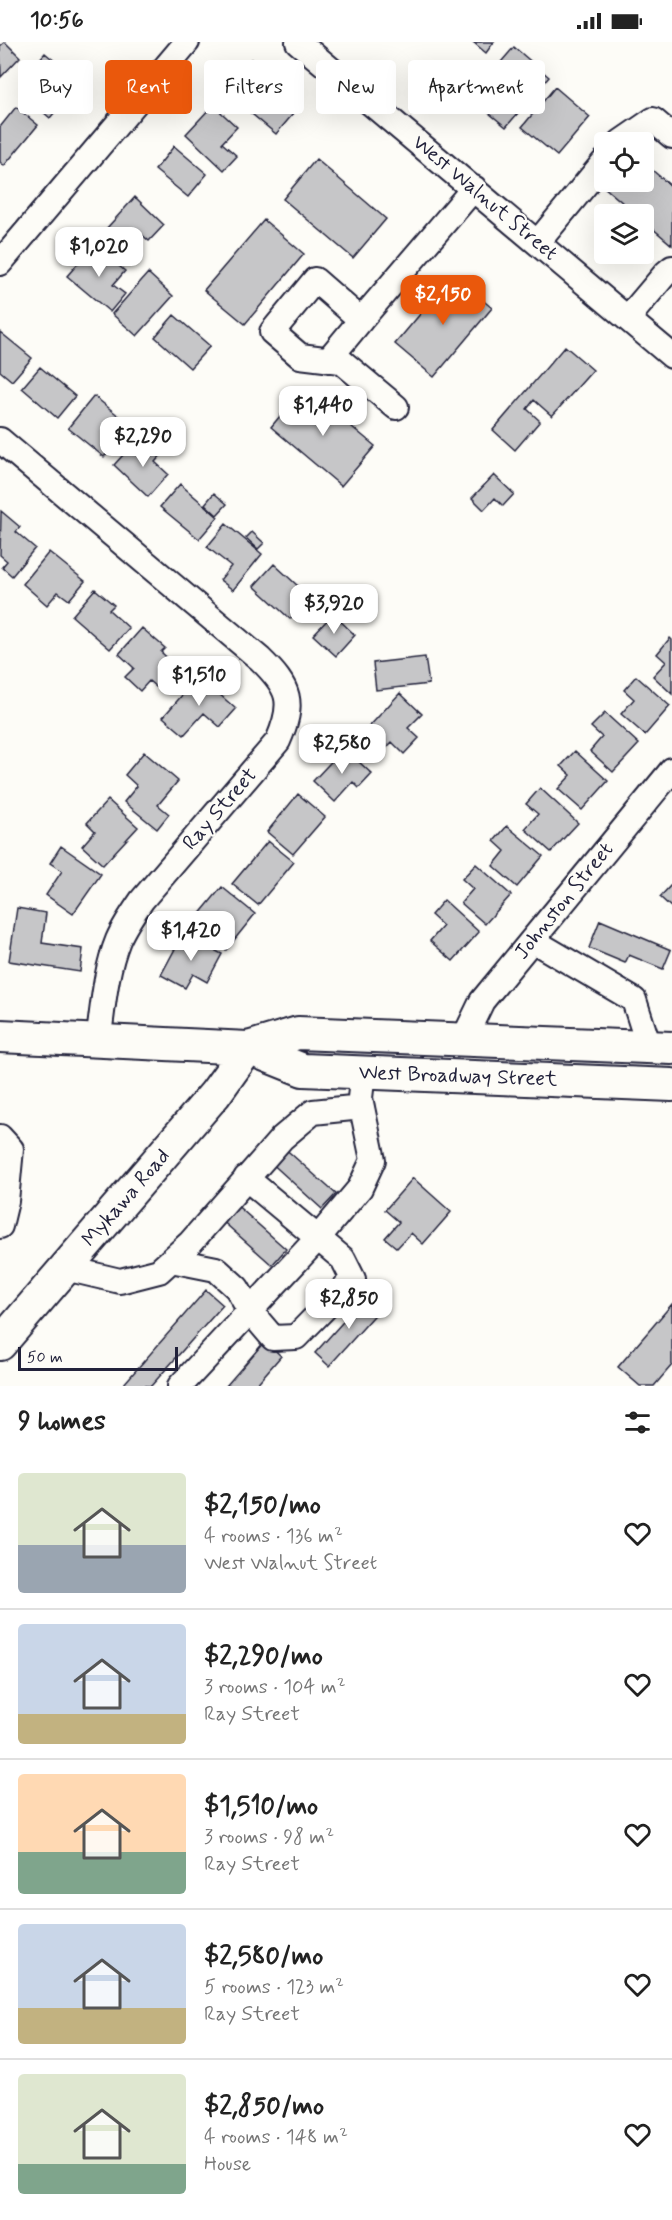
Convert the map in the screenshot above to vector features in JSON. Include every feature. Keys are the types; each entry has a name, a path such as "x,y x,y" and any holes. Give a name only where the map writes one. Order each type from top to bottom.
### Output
{"main road":[{"name":"West Broadway Street","path":"0,1036 248,1048 298,1033 661,1048"},
{"name":"West Broadway Street","path":"248,1048 303,1070 672,1085"},
{"name":"Mykawa Road","path":"0,1344 215,1094 248,1048"}],"street":[{"path":"0,263 187,42"},
{"name":"West Walnut Street","path":"298,42 672,356"},
{"path":"636,132 653,120 672,136"},
{"path":"538,242 594,174"},
{"path":"328,360 474,188"},
{"path":"628,318 672,268"},
{"path":"361,320 315,280 272,332 300,356 341,361 396,407"},
{"name":"Ray Street","path":"0,440 260,659 275,673 285,687 289,700 288,713 278,741 142,900 128,921 118,939 108,969 98,1042"},
{"name":"Johnston Street","path":"467,1039 469,1028 482,1001 672,770"},
{"path":"532,940 634,1000 661,1048"},
{"path":"180,1386 317,1239 360,1188 373,1160 360,1098 363,1072"},
{"path":"66,1268 120,1281 159,1271 190,1243 282,1138 314,1112 362,1107"},
{"path":"0,1137 10,1149 6,1201 0,1226"},
{"path":"171,1260 216,1269 237,1288 250,1311 273,1338 296,1337 353,1279 344,1259 246,1178"}],"building":[{"path":"5,42 20,57 1,77 0,46"},
{"path":"473,42 494,42 486,53"},
{"path":"514,47 529,60 503,60"},
{"path":"45,53 53,60 39,60"},
{"path":"555,87 590,117 557,156 522,127 533,114 545,114 545,99"},
{"path":"16,107 18,114 25,114 38,125 4,166 0,162 0,127"},
{"path":"205,114 223,114 237,127 222,143 237,156 224,170 186,134"},
{"path":"252,114 293,114 276,134"},
{"path":"490,114 517,114 506,127"},
{"path":"174,146 207,174 188,197 155,170"},
{"path":"316,159 386,219 353,258 283,199"},
{"path":"654,172 672,187 672,245 654,230 654,204 624,204 610,192 654,192"},
{"path":"135,197 164,225 149,241 141,234 127,249 106,229"},
{"path":"264,220 304,254 245,324 204,290"},
{"path":"94,245 125,271 113,285 125,294 110,312 67,276"},
{"path":"148,273 173,296 137,336 112,314"},
{"path":"453,275 492,308 434,377 395,344"},
{"path":"174,315 210,346 190,368 155,337"},
{"path":"0,332 32,358 12,381 0,371"},
{"path":"565,346 593,370 552,416 534,400 527,409 540,421 515,450 493,430"},
{"path":"40,367 75,396 57,418 22,388"},
{"path":"304,387 375,446 341,486 271,427"},
{"path":"94,396 130,425 104,457 68,428"},
{"path":"152,442 164,452 155,462 168,474 148,497 114,465 133,444 143,452"},
{"path":"494,475 514,494 503,506 495,498 484,510 472,498"},
{"path":"180,484 218,517 199,539 160,507"},
{"path":"214,493 227,504 217,515 205,504"},
{"path":"1,511 20,527 16,532 35,548 12,576 2,567 7,561 0,555"},
{"path":"226,524 262,554 233,590 220,580 231,566 207,547"},
{"path":"252,532 264,543 258,549 246,538"},
{"path":"49,552 85,581 69,600 58,592 47,605 23,584"},
{"path":"274,564 310,597 290,619 254,586"},
{"path":"95,589 114,605 109,610 129,628 110,649 72,616"},
{"path":"333,614 355,635 336,656 313,635"},
{"path":"142,628 165,648 161,652 176,666 156,687 149,681 140,691 125,677 134,668 119,654"},
{"path":"670,638 672,640 672,694 653,676 666,662 657,654"},
{"path":"425,657 429,684 376,690 373,663"},
{"path":"199,676 236,709 220,727 204,713 184,735 163,717"},
{"path":"636,676 670,706 645,735 621,714 634,699 624,690"},
{"path":"400,693 422,714 408,728 419,738 404,754 392,742 376,759 356,741"},
{"path":"605,713 639,744 613,772 590,751 602,737 591,727"},
{"path":"344,748 372,774 359,788 353,782 335,802 313,781"},
{"path":"575,751 608,781 582,810 558,789 571,775 561,766"},
{"path":"144,752 178,781 158,805 169,814 157,829 124,802 137,786 125,775"},
{"path":"540,788 578,823 551,852 525,829 538,814 526,804"},
{"path":"298,794 325,817 293,854 267,832"},
{"path":"108,800 138,827 103,865 82,846 95,831 87,823"},
{"path":"507,826 543,856 517,887 493,866 505,851 494,841"},
{"path":"268,841 294,862 258,905 232,884"},
{"path":"61,846 101,874 73,914 46,895 62,871 50,863"},
{"path":"476,864 511,895 485,924 461,903 473,889 462,879"},
{"path":"672,884 672,908 660,897"},
{"path":"222,887 255,914 226,950 193,922"},
{"path":"444,900 479,932 453,961 430,941 443,926 431,915"},
{"path":"17,908 46,913 42,943 83,949 80,972 9,961"},
{"path":"600,920 671,950 663,969 629,955 625,963 589,948"},
{"path":"183,934 222,954 207,982 193,974 185,988 161,975"},
{"path":"281,1145 336,1194 322,1209 268,1160"},
{"path":"413,1178 451,1212 423,1244 411,1233 397,1248 385,1238 399,1222 385,1210"},
{"path":"233,1202 286,1249 272,1265 219,1218"},
{"path":"206,1290 223,1305 151,1386 123,1385"},
{"path":"368,1294 382,1307 329,1366 315,1353"},
{"path":"672,1304 672,1365 654,1386 640,1386 618,1367"},
{"path":"265,1341 281,1356 255,1386 226,1386"}]}
